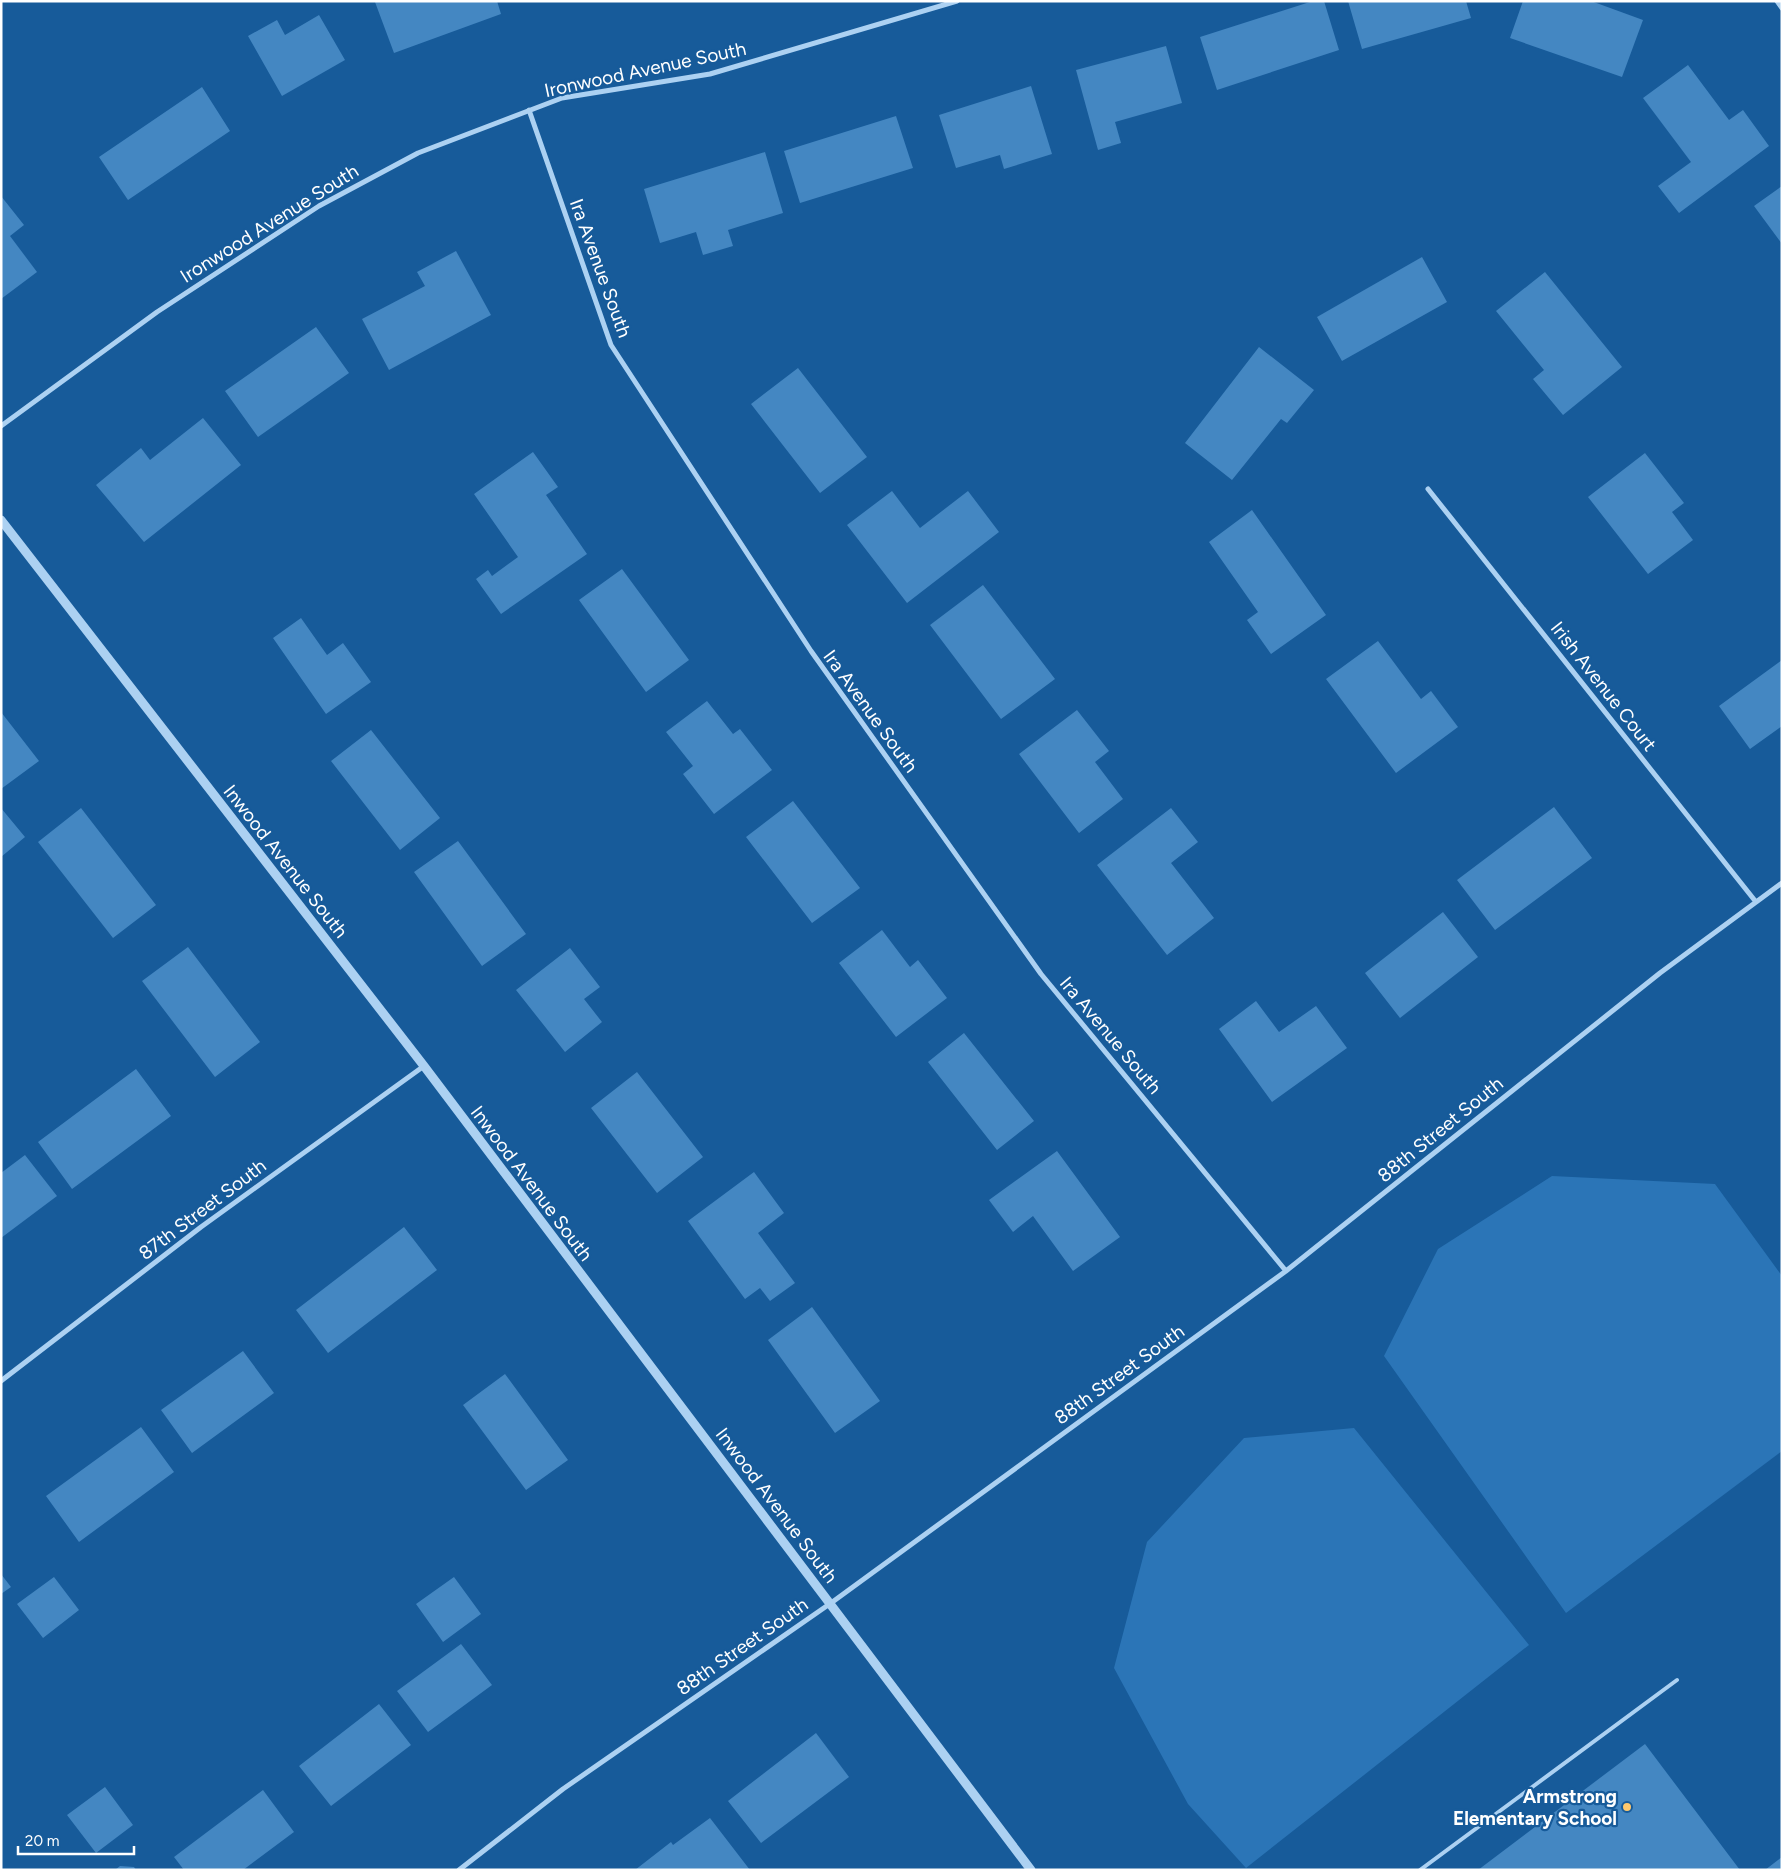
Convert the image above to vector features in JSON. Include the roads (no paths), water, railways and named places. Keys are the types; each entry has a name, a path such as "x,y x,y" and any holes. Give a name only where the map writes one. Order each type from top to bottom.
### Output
{"street":[{"name":"Ironwood Avenue South","path":"1,426 157,312 318,206 418,153 562,98 710,74 957,1"},
{"path":"1777,1 1782,8"},
{"name":"Ira Avenue South","path":"529,110 612,345 811,651 1041,974 1286,1271"},
{"name":"Irish Avenue Court","path":"1428,489 1756,902"},
{"name":"Inwood Avenue South","path":"1,520 424,1066 1031,1870"},
{"name":"88th Street South","path":"459,1870 563,1790 830,1602 1286,1271 1660,973 1782,883"},
{"name":"87th Street South","path":"1,1381 201,1227 424,1066"}],"lane":[{"path":"1420,1870 1677,1680"}],"place":[{"name":"Armstrong Elementary School","path":"1627,1807"}]}
